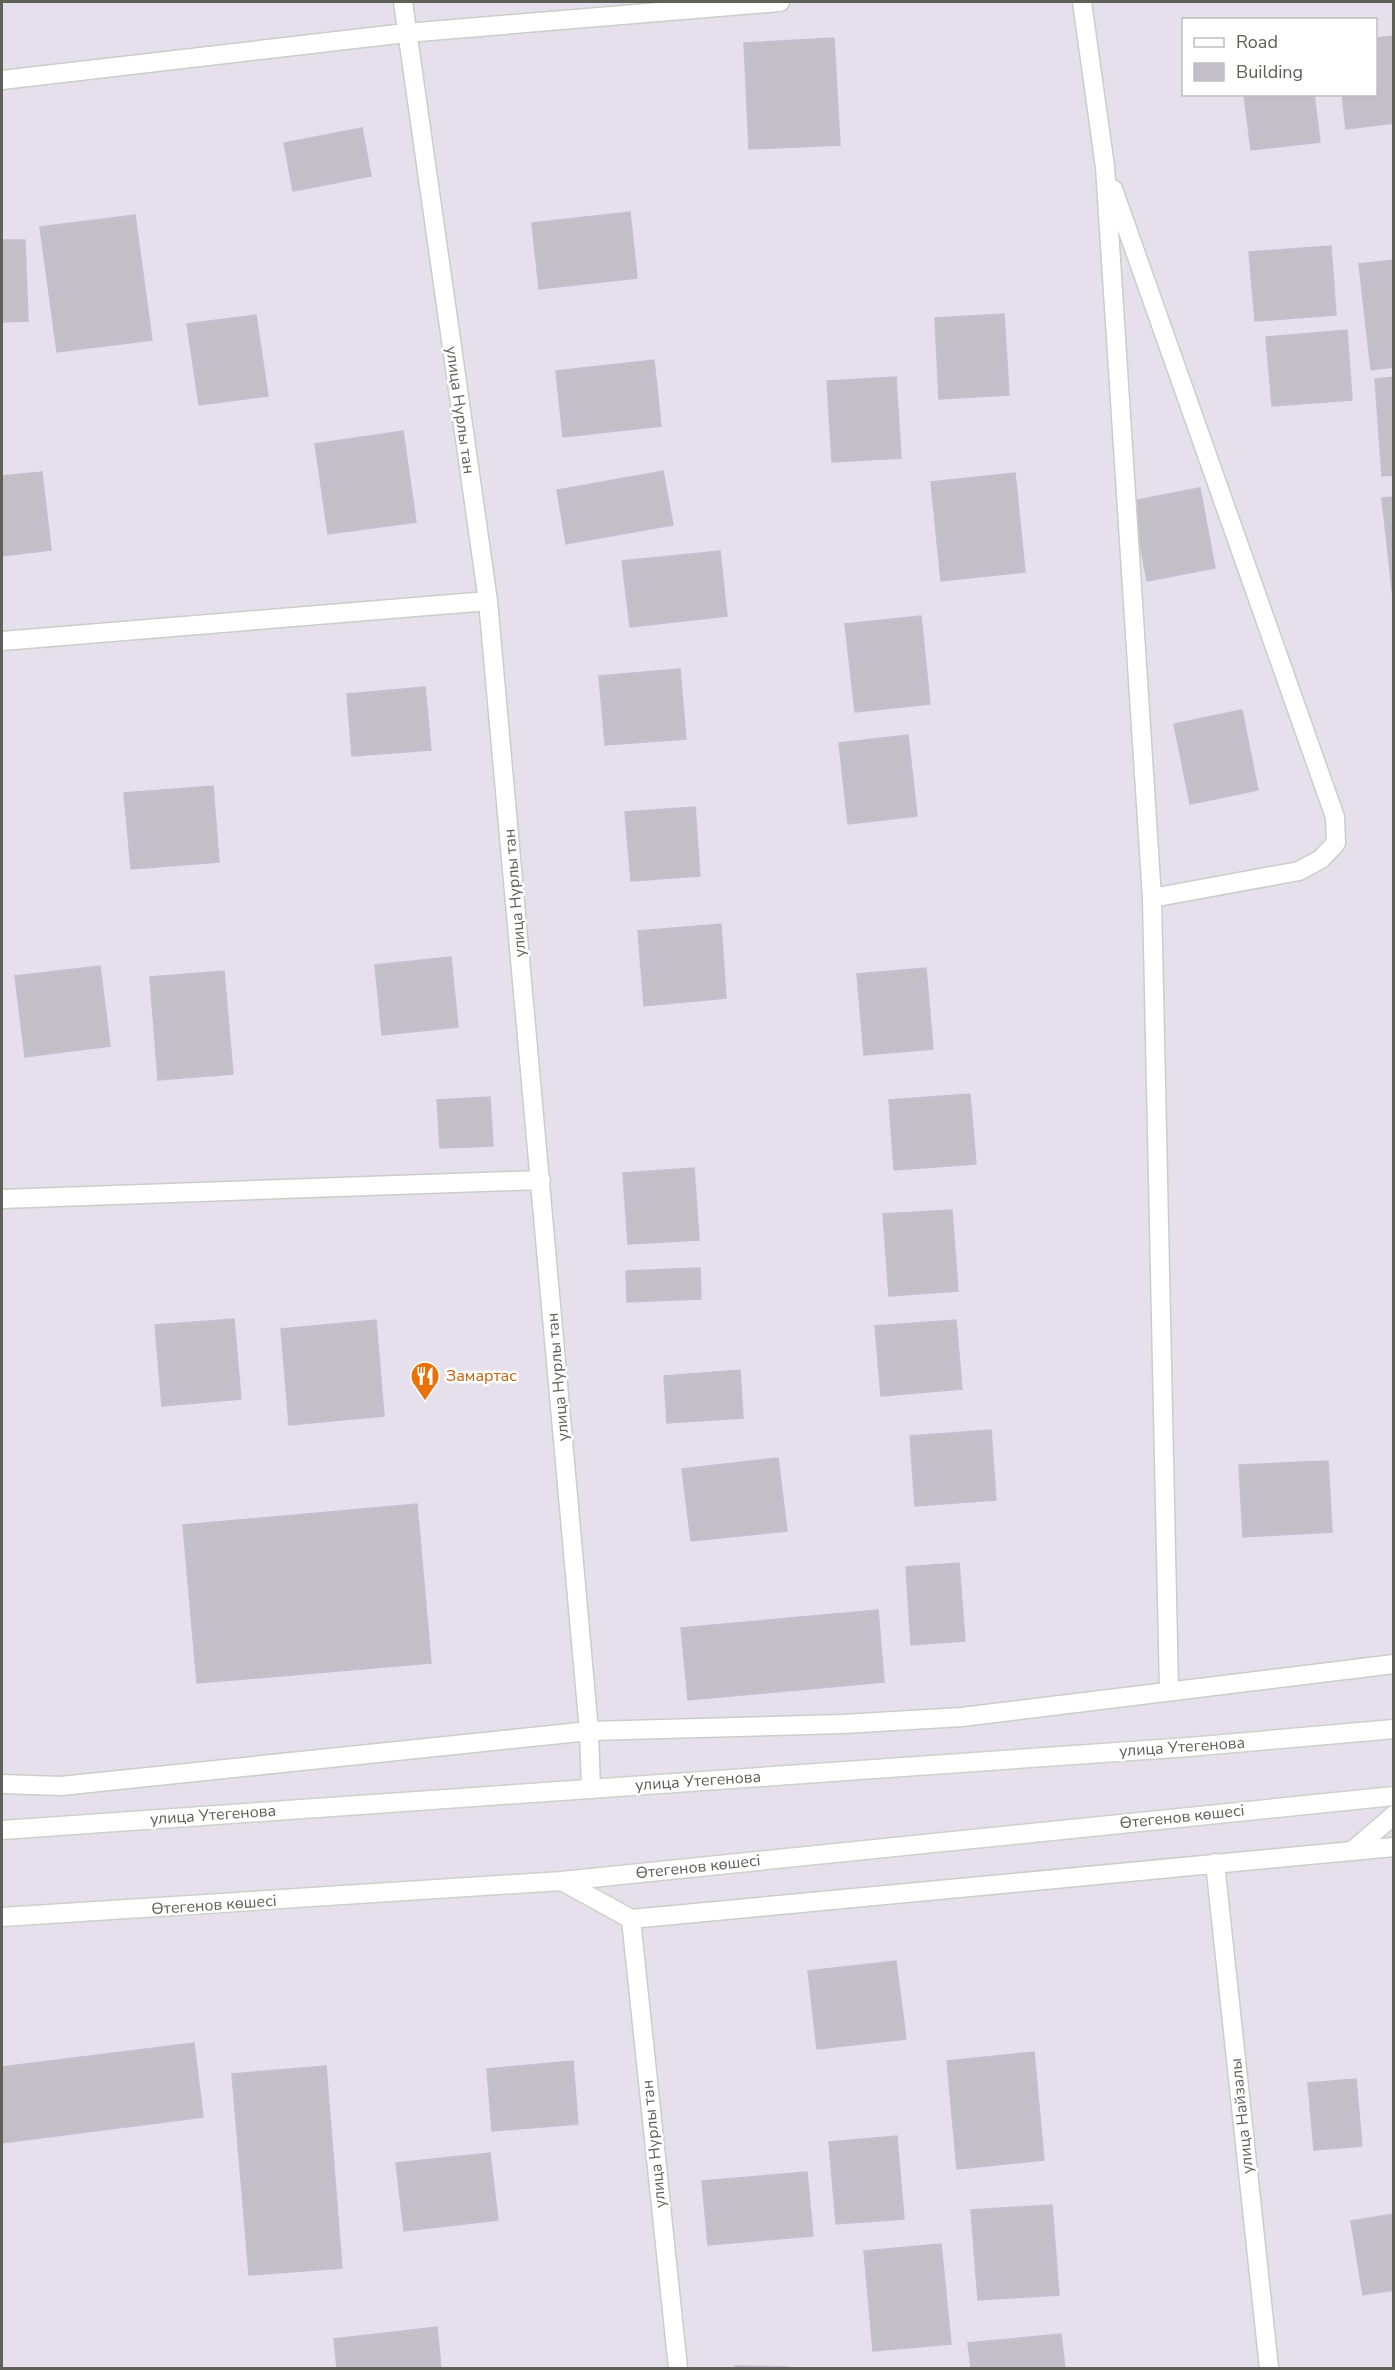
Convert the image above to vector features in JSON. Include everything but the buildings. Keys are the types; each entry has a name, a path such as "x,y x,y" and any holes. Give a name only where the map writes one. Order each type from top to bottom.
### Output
{"street":[{"name":"улица Нурлы тан","path":"403,2 488,601 589,1731 591,1789"},
{"path":"2,80 406,33 780,2"},
{"path":"1082,2 1105,167 1152,898 1169,1691"},
{"path":"1105,167 1335,817 1336,843 1321,859 1299,871 1152,898"},
{"path":"2,641 488,601"},
{"path":"2,1199 541,1180"},
{"path":"2,1784 61,1786 589,1731 843,1724 962,1717 1394,1664"},
{"name":"улица Утегенова","path":"2,1830 1189,1747 1394,1729"},
{"name":"Өтегенов көшесі","path":"2,1917 562,1881 1394,1796"},
{"path":"1353,1851 1394,1815"},
{"path":"562,1881 631,1918 1394,1847"},
{"name":"улица Найзалы","path":"1215,1863 1269,2368"},
{"name":"улица Нурлы тан","path":"631,1918 678,2368"}],"place":[{"name":"Замартас","path":"425,1402"}]}
